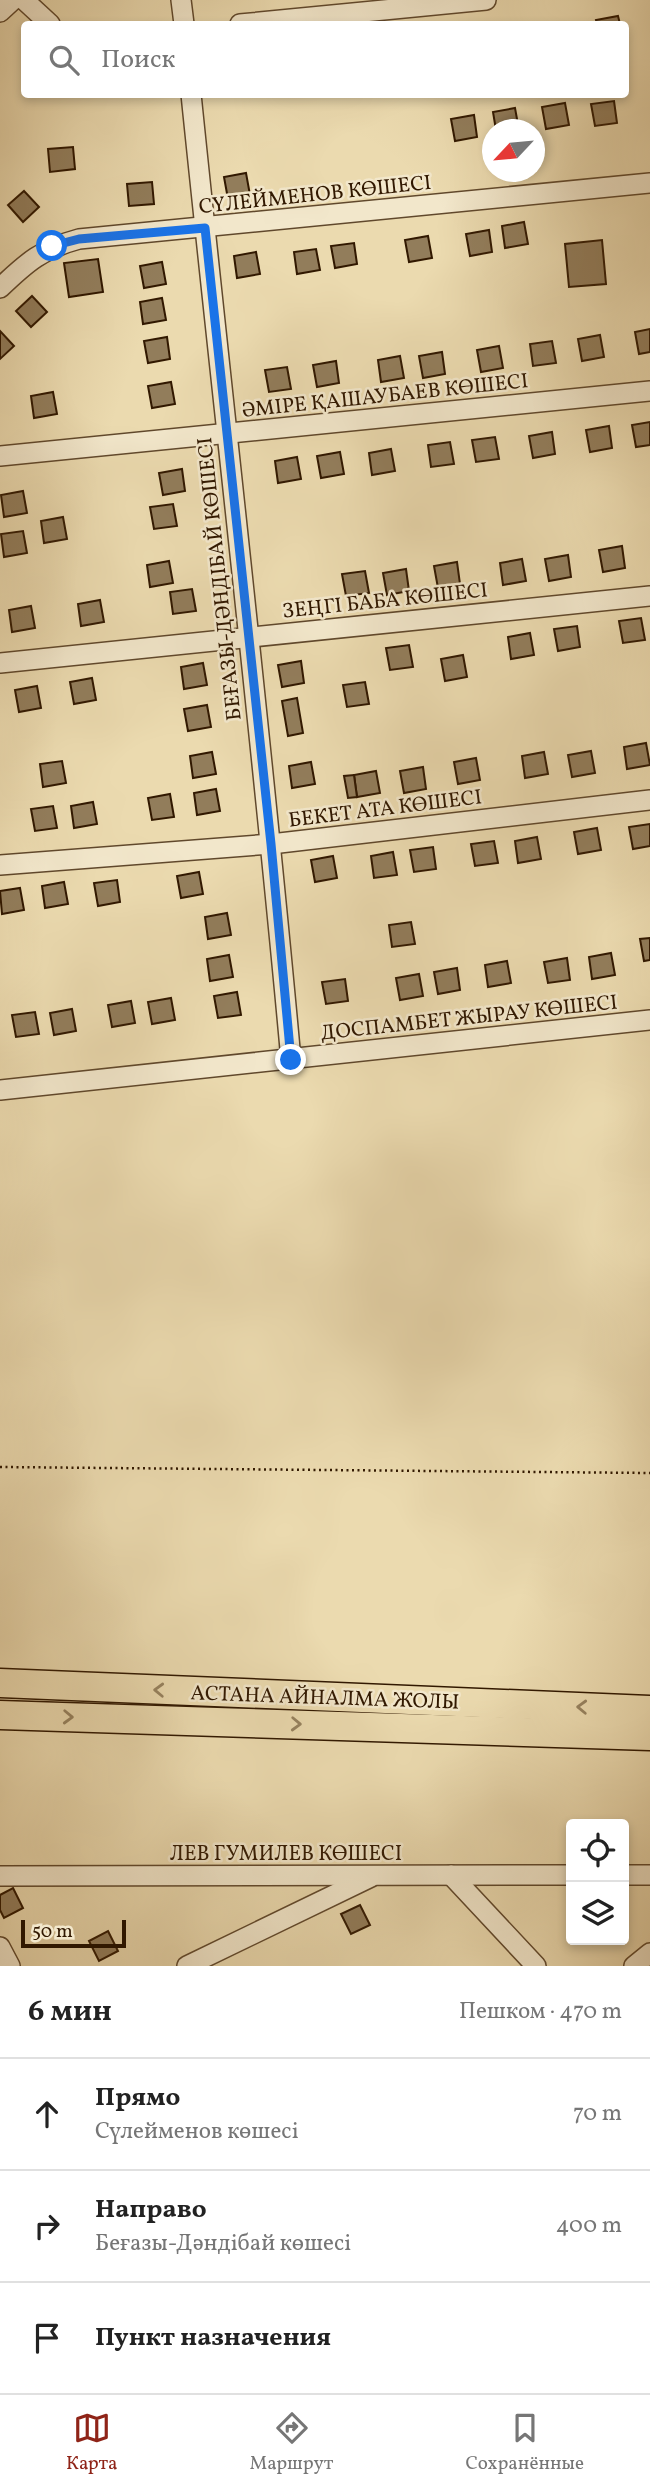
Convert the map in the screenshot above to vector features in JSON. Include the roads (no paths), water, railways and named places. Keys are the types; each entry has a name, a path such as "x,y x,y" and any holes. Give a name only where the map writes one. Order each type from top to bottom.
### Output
{"highway":[{"name":"АСТАНА АЙНАЛМА ЖОЛЫ","path":"0,1683 650,1710"},
{"name":"АСТАНА АЙНАЛМА ЖОЛЫ","path":"0,1715 650,1736"}],"street":[{"path":"0,12 13,0"},
{"path":"24,0 47,21"},
{"path":"181,0 184,21"},
{"path":"271,21 486,0"},
{"name":"БЕҒАЗЫ-ДӘНДІБАЙ КӨШЕСІ","path":"191,98 271,844 291,1060"},
{"name":"СҮЛЕЙМЕНОВ КӨШЕСІ","path":"0,288 27,263 52,246 79,239 650,183"},
{"name":"ӘМІРЕ ҚАШАУБАЕВ КӨШЕСІ","path":"0,456 650,391"},
{"name":"ЗЕҢГІ БАБА КӨШЕСІ","path":"0,663 650,596"},
{"name":"БЕКЕТ АТА КӨШЕСІ","path":"0,865 271,844 650,800"},
{"name":"ДОСПАМБЕТ ЖЫРАУ КӨШЕСІ","path":"0,1090 650,1020"},
{"path":"187,1966 375,1875"},
{"path":"451,1875 536,1966"},
{"name":"ЛЕВ ГУМИЛЕВ КӨШЕСІ","path":"0,1876 566,1875"},
{"path":"629,1875 650,1875"},
{"path":"0,1947 10,1966"},
{"path":"634,1966 650,1953"}]}
